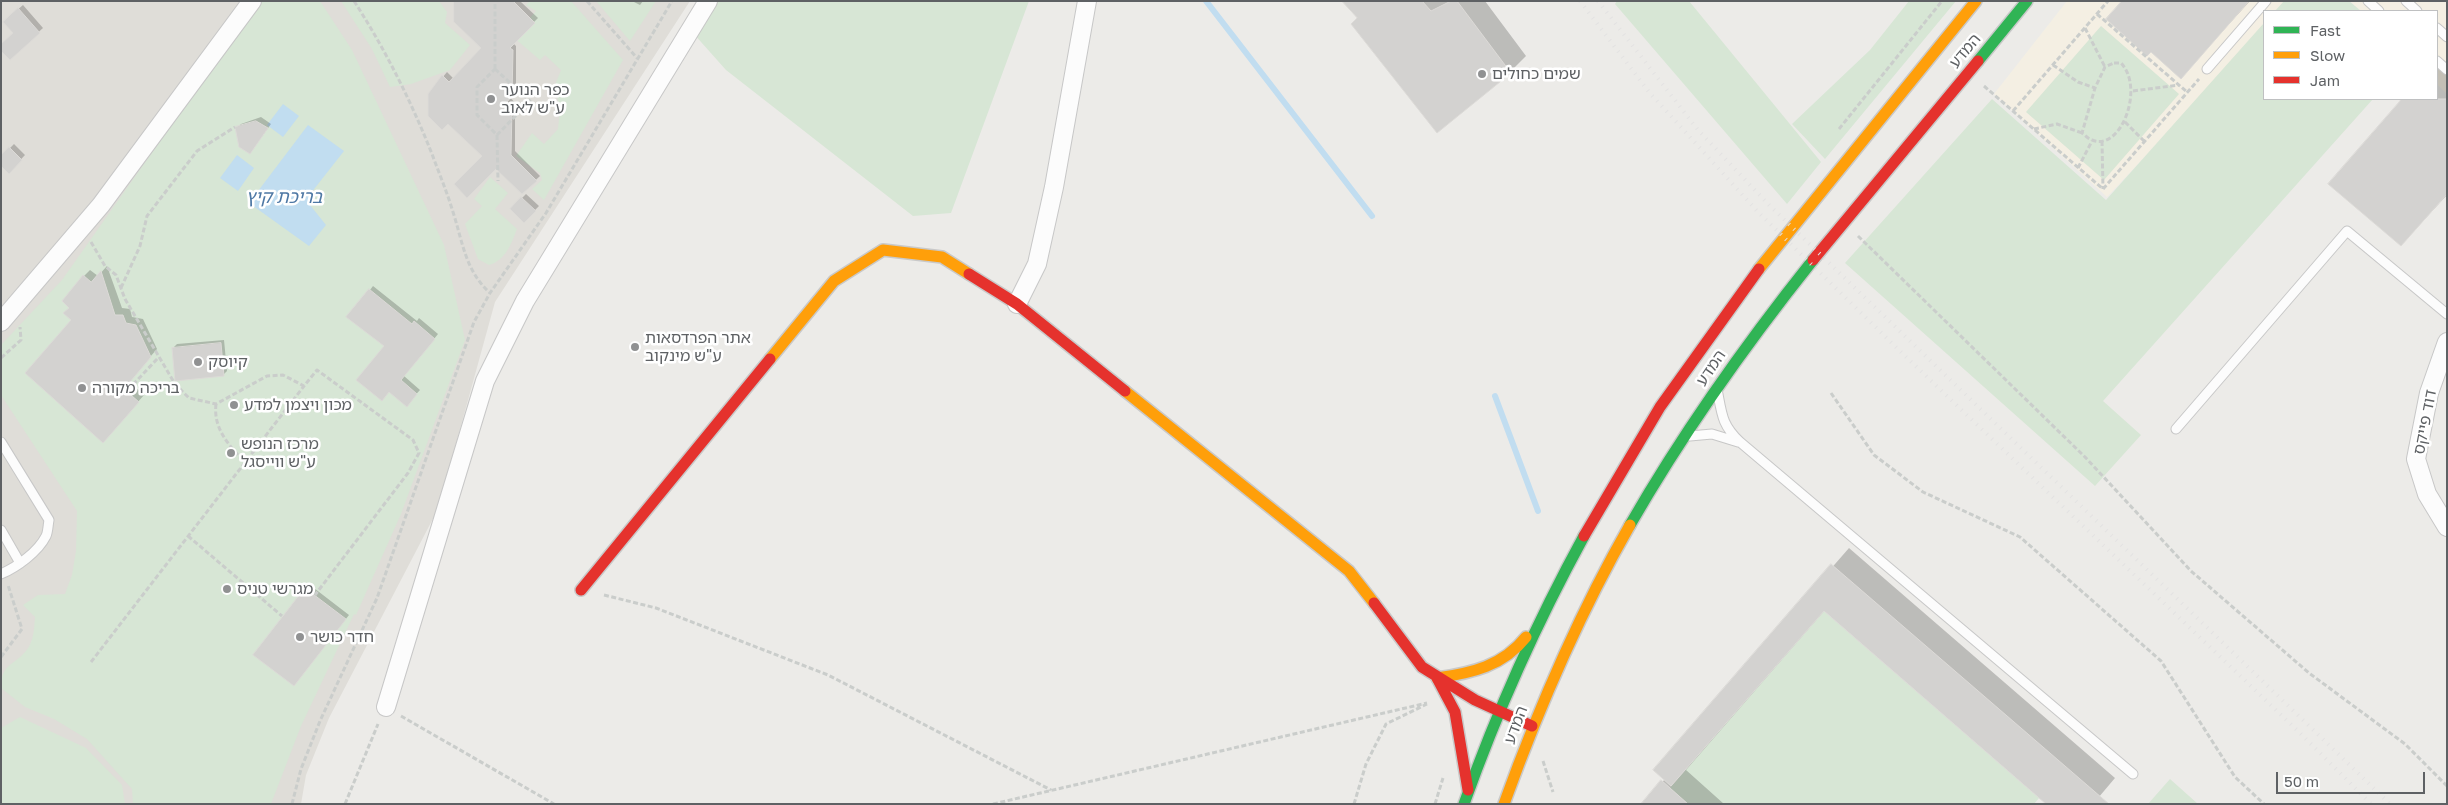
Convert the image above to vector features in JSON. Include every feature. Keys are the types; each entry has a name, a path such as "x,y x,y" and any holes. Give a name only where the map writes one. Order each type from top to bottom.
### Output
{"main road":[{"name":"המדע","path":"1464,804 1498,712 1551,599 1622,467 1668,393 1699,349 1825,185 1976,1"},
{"name":"המדע","path":"1504,804 1532,726 1598,582 1657,478 1717,388 1771,313 1843,222 2027,1"},
{"path":"581,590 834,281 883,250 942,257 1017,304 1349,571 1422,667 1436,678 1498,712 1532,726"},
{"path":"1436,678 1463,675 1486,669 1498,662 1521,645 1551,599"},
{"path":"1436,678 1455,712 1468,792"}],"street":[{"path":"1,322 85,225 252,1"},
{"path":"386,707 484,381 525,301 708,1"},
{"path":"1017,304 1036,264 1054,187 1087,1"},
{"name":"דוד פייקס","path":"2447,342 2429,393 2416,459 2427,494 2447,527"}],"lane":[{"path":"2207,69 2266,1"},
{"path":"2368,1 2378,10"},
{"path":"2406,1 2416,10"},
{"path":"2176,429 2347,231 2447,314"},
{"path":"1717,388 1723,420 1728,431 2132,774"},
{"path":"1684,437 1712,434 1740,442"},
{"path":"1,442 49,520 46,536 20,563 2,573"},
{"path":"1,530 20,563"}],"path":[{"path":"354,1 379,41 425,138 452,210 467,264 477,281 490,294"},
{"path":"496,1 495,69 477,86 477,115 497,135 498,181"},
{"path":"587,1 637,58"},
{"path":"292,804 301,769 320,721 377,598 474,322 490,294 546,212 672,1"},
{"path":"2013,111 2108,1"},
{"path":"2097,14 2187,92"},
{"path":"2085,28 2105,67"},
{"path":"2034,129 2057,124 2082,133 2092,141 2102,141 2115,133 2124,122 2133,91 2128,72 2121,63 2105,67"},
{"path":"2053,65 2078,82 2095,88"},
{"path":"2082,133 2095,88 2105,67"},
{"path":"495,69 530,101 497,135"},
{"path":"2103,189 2207,69"},
{"path":"1970,70 1982,84 2103,189"},
{"path":"2133,91 2180,85"},
{"path":"2124,122 2144,141"},
{"path":"121,289 126,273 140,246 148,216 197,152 235,127"},
{"path":"2078,168 2092,141"},
{"path":"2102,141 2103,189"},
{"path":"1843,222 2085,457 2191,571 2309,673 2405,744 2447,786"},
{"path":"85,225 95,252 105,266 116,275 121,289 158,358 174,384 189,398 216,404 267,376 283,375 304,386"},
{"path":"128,390 158,358"},
{"path":"91,662 317,370 413,440 419,453 408,473 315,595"},
{"path":"1831,393 1874,455 1923,492 2020,536 2162,661 2235,777 2264,804"},
{"path":"216,404 215,415 223,438 245,463"},
{"path":"188,536 282,616"},
{"path":"1,657 22,630 2,573"},
{"path":"581,590 656,608 828,675 1052,790"},
{"path":"993,804 1432,702 1386,724 1366,764 1354,804"},
{"path":"345,804 386,707 554,804"},
{"path":"1545,762 1553,792"}],"shaded area":[{"name":"מרכז הנופש ע\"ש ווייסגל","path":"1,1 690,1 495,302 438,509 329,718 306,775 301,804 1,804"},
{"path":"2067,1 2292,1 2283,10 2263,10 2263,31 2107,197 1994,94"},
{"path":"2350,1 2447,1 2447,94 2438,85 2438,10 2359,10"}],"green space":[{"name":"מרכז הנופש ע\"ש ווייסגל","path":"259,1 320,1 352,50 444,245 465,340 401,514 356,615 354,614 301,726 271,804 133,804 132,789 87,739 54,719 25,707 1,688 5,670 26,651 32,639 35,617 23,605 38,595 65,594 72,575 76,551 77,511 1,395 1,345 62,280"},
{"path":"341,1 439,1 447,12 445,23 470,45 450,70 411,84 390,87 372,49"},
{"path":"530,1 571,1 623,60 544,200 532,189 542,180 540,173 516,156 532,133 544,144 558,129 560,110 555,85 561,70 545,55 540,60 513,37 536,11 526,5"},
{"path":"596,1 656,1 630,41"},
{"path":"713,1 1029,1 951,213 913,216 726,70 693,33"},
{"path":"1617,1 1689,1 1821,162 1787,204 1615,4"},
{"path":"1909,1 1956,1 1825,159 1792,124 1870,50"},
{"path":"2284,1 2349,1 2360,10 2276,10"},
{"path":"2263,24 2263,100 2372,100 2103,401 2141,435 2095,486 1845,263 1992,99 2106,200"},
{"path":"2101,26 2179,94 2104,180 2026,112"},
{"path":"490,177 508,193 495,209 517,229 504,255 495,263 489,265 478,259 465,224 482,206 474,199"},
{"path":"1824,611 2039,798 2034,804 1688,804 1670,788"},
{"path":"20,717 86,748 122,785 125,804 1,804 1,728"},
{"path":"2170,779 2198,804 2148,804"}],"water":[{"path":"283,104 299,116 283,137 267,125"},
{"name":"בריכת קיץ","path":"308,125 344,151 311,193 310,205 326,225 309,246 249,203"},
{"path":"237,155 254,168 238,191 220,178"}],"building":[{"path":"454,1 513,1 535,23 510,48 513,50 512,96 507,102 512,107 511,155 537,181 522,194 496,169 467,198 454,184 482,156 448,124 442,130 428,116 428,94 442,75 449,82 481,48 454,22"},
{"path":"1342,1 1422,1 1431,11 1451,1 1457,1 1511,73 1437,133 1351,24 1357,18"},
{"path":"2122,1 2249,1 2181,79 2151,52 2147,56 2106,19"},
{"path":"18,8 40,33 10,60 1,51 1,44 13,33 3,22"},
{"path":"2447,99 2447,194 2401,246 2328,184 2401,100"},
{"path":"256,121 268,128 250,154 239,147 235,127"},
{"path":"9,147 22,160 9,174 1,166 1,155"},
{"path":"521,197 536,211 524,223 510,209"},
{"path":"101,271 115,315 123,315 126,323 136,325 151,357 124,389 139,402 103,443 25,373 71,320 63,313 69,308 62,301 83,275 91,282"},
{"path":"369,289 412,324 414,321 435,339 401,380 417,394 407,407 389,392 382,401 356,380 384,346 346,317"},
{"name":"קיוסק","path":"221,343 224,376 175,381 172,348"},
{"path":"1831,564 2109,804 2046,804 1824,611 1671,786 1653,770"},
{"name":"חדר כושר","path":"305,588 346,619 294,686 253,655"},
{"path":"1661,780 1688,804 1641,804"}],"waterway":[{"path":"1206,1 1372,216"},
{"path":"1495,396 1538,511"}],"railway":[{"path":"1580,1 1649,92 1758,212 1903,354 2299,732 2371,804"},
{"path":"1598,1 1698,130 1769,205 2390,804"}],"traffic: fast":[{"path":"1978,61 2027,1"},
{"path":"1630,525 1694,422 1764,324 1813,260"},
{"path":"1464,804 1490,735 1519,667 1550,601 1584,536"}],"traffic: slow":[{"path":"1759,269 1976,1"},
{"path":"770,359 834,281 883,250 942,257 969,274"},
{"path":"1125,391 1349,571 1374,603"},
{"path":"1504,804 1531,732 1561,662 1594,592 1630,525"},
{"path":"1437,678 1462,674 1497,661 1517,647 1526,637"}],"traffic: jam":[{"path":"1813,260 1978,61"},
{"path":"1584,536 1660,407 1759,269"},
{"path":"969,274 1017,304 1125,391"},
{"path":"581,590 770,359"},
{"path":"1374,603 1422,667 1475,700 1532,726"},
{"path":"1437,678 1455,712 1468,790"}],"place":[{"name":"שמים כחולים","path":"1482,74"},
{"name":"כפר הנוער ע\"ש לאוב","path":"491,99"},
{"name":"אתר הפרדסאות ע\"ש מינקוב","path":"635,347"},
{"name":"קיוסק","path":"198,362"},
{"name":"בריכה מקורה","path":"82,388"},
{"name":"מכון ויצמן למדע","path":"234,405"},
{"name":"מרכז הנופש ע\"ש ווייסגל","path":"231,453"},
{"name":"מגרשי טניס","path":"227,589"},
{"name":"חדר כושר","path":"300,637"}]}
